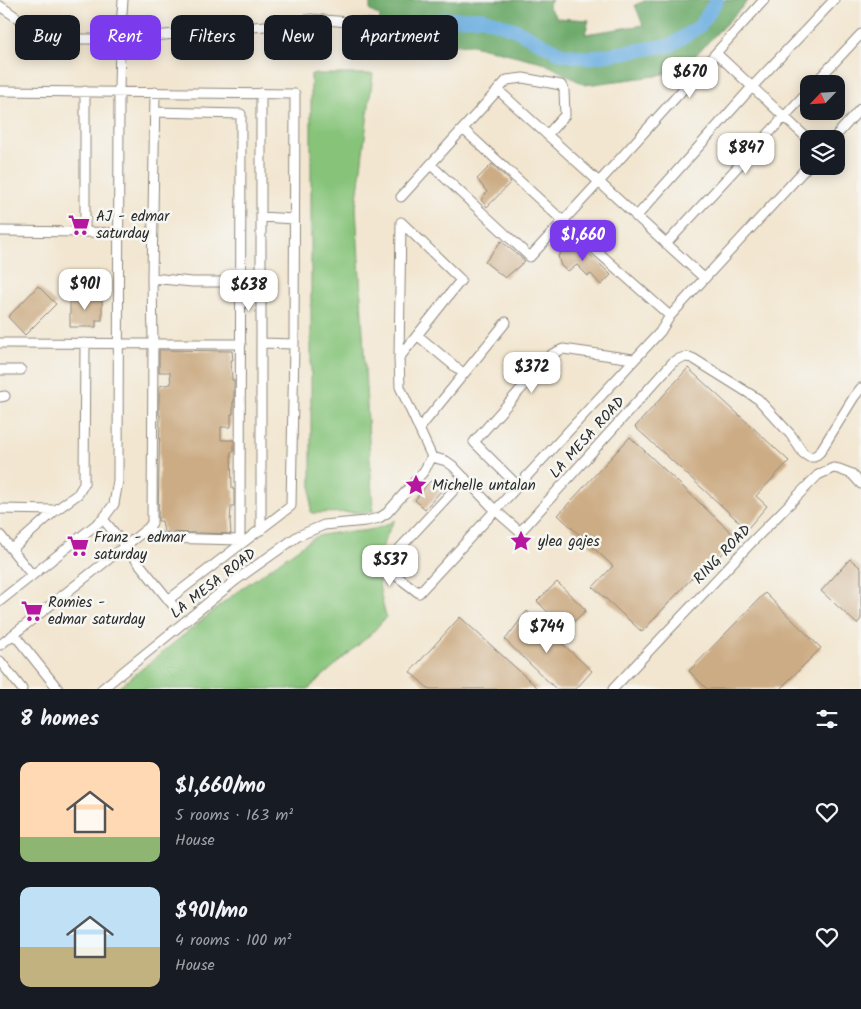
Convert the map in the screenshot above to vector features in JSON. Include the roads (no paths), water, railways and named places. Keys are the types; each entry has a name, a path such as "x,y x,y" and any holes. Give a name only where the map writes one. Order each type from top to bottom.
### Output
{"street":[{"path":"122,15 123,0"},
{"path":"431,165 530,257 764,0"},
{"path":"636,217 752,87 834,0"},
{"path":"0,6 22,21 50,34 90,39"},
{"path":"161,36 288,24 310,19 342,21"},
{"path":"822,75 861,34"},
{"path":"716,53 800,132"},
{"path":"0,601 103,519 114,504 118,481 120,60"},
{"path":"401,197 507,80 523,78 561,85 564,90 565,115 547,135"},
{"path":"498,90 704,278"},
{"path":"0,91 295,94 291,506 168,600"},
{"path":"85,91 85,232"},
{"path":"0,645 152,523 152,278 155,92"},
{"path":"261,94 261,530"},
{"path":"666,244 800,100"},
{"path":"841,130 861,108"},
{"path":"148,528 160,538 240,540 242,114 155,112"},
{"path":"463,129 670,316"},
{"path":"465,478 387,562 390,571 419,593 633,359 660,332 670,316 800,175"},
{"path":"261,217 294,219"},
{"path":"399,358 461,280 401,222 399,358 400,387 432,457"},
{"path":"0,231 120,233"},
{"path":"152,278 192,282 242,282"},
{"path":"419,429 506,322"},
{"path":"417,335 464,374"},
{"path":"0,342 242,344"},
{"path":"12,549 56,510 78,494 84,484 85,343"},
{"path":"261,343 294,344"},
{"path":"517,485 474,442 552,354 564,350 633,359"},
{"name":"LA MESA ROAD","path":"102,689 236,580 298,536 324,525 366,521 379,518 387,513 424,470 432,457 446,461 453,466 495,510 520,532 673,362 681,358 688,357 694,359 758,400 791,435 803,453 809,457 814,457 820,452 854,396 861,388"},
{"path":"0,370 21,370"},
{"name":"RING ROAD","path":"613,689 818,475 833,468 840,469 852,474 861,484"},
{"path":"0,509 56,510"},
{"path":"103,519 176,609"},
{"path":"0,535 32,575"},
{"path":"14,634 58,689"},
{"path":"0,661 22,689"}],"waterway":[{"path":"458,19 482,18 514,29 562,54 588,58 671,45 700,26 717,0"}],"place":[{"name":"AJ - edmar saturday","path":"79,225"},
{"name":"Michelle untalan","path":"416,485"},
{"name":"ylea gajes","path":"521,541"},
{"name":"Franz - edmar saturday","path":"78,546"},
{"name":"Romies - edmar saturday","path":"32,611"}]}
